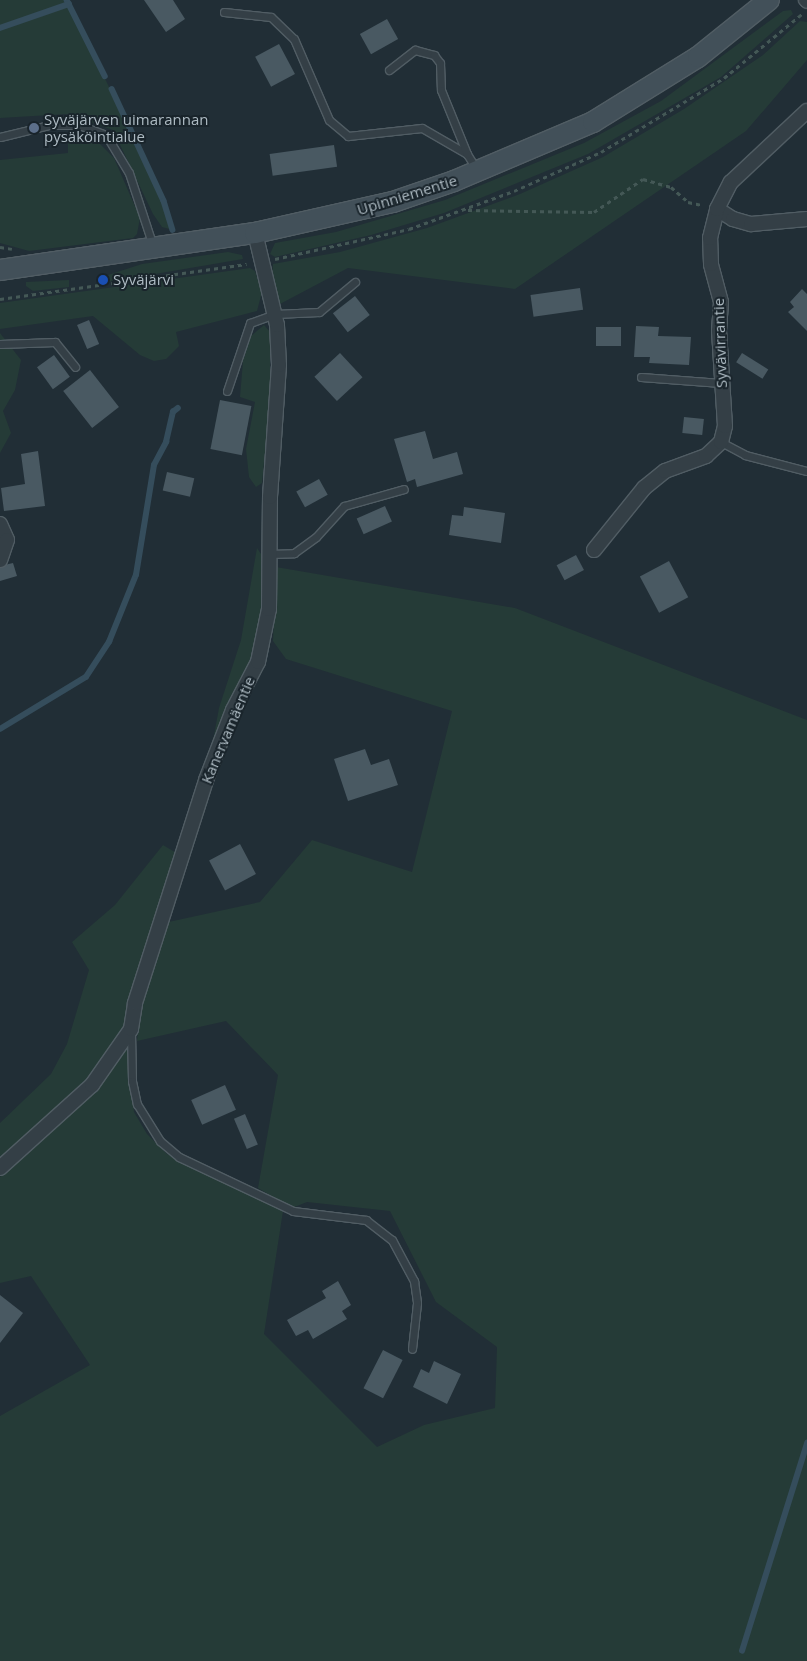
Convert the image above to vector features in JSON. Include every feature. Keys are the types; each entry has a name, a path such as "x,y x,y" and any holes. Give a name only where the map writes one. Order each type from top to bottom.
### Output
{"main road":[{"name":"Upinniementie","path":"0,270 255,233 393,202 478,172 593,122 650,89 698,56 769,0"}],"street":[{"name":"Syvävirrantie","path":"721,442 725,426 721,383 721,302 710,238 717,209 731,182 807,111"},
{"path":"717,209 733,220 751,224 807,219"},
{"name":"Kanervamäentie","path":"0,1168 92,1085 131,1029 135,1003 206,780 233,710 258,662 269,609 269,554 279,365 275,314 255,233"},
{"path":"594,550 644,488 665,471 706,456 721,442"},
{"path":"0,524 7,540 0,560"}],"lane":[{"path":"224,12 271,17 294,40 329,120 348,136 422,128 467,154"},
{"path":"389,70 415,50 434,55 440,63 441,90 467,154 478,172"},
{"path":"0,137 49,125 79,125 106,135 129,173 154,248"},
{"path":"227,391 250,324 275,314 319,312 355,282"},
{"path":"0,344 56,342 75,367"},
{"path":"641,377 721,383"},
{"path":"721,442 745,455 807,472"},
{"path":"269,554 294,553 316,537 344,506 404,489"},
{"path":"131,1029 132,1081 137,1104 160,1141 179,1157 293,1212 366,1220 392,1240 414,1281 418,1303 412,1349"}],"path":[{"path":"465,210 594,212 643,179 671,187 688,202 717,209"}],"green space":[{"path":"0,0 67,0 164,201 173,230 162,227 153,214 113,130 67,114 0,118"},
{"path":"791,10 793,14 721,77 588,154 444,213 371,235 275,257 270,254 275,243 336,232 445,200 584,143 661,101 783,11"},
{"path":"800,21 807,22 807,60 746,131 515,289 348,268 280,304 272,277 273,264 340,252 427,228 520,194 603,157 684,109 763,55"},
{"path":"68,138 98,142 114,158 140,218 137,234 133,238 29,251 0,243 0,160 68,153"},
{"path":"228,252 242,255 243,259 108,282 108,275 142,264"},
{"path":"250,268 255,271 262,292 257,311 176,332 179,346 166,359 154,361 140,355 93,316 0,329 0,303"},
{"path":"69,280 69,287 33,291 26,286 26,282"},
{"path":"264,325 270,332 270,398 262,483 256,487 249,477 246,449 255,402 240,397 243,361 251,336"},
{"path":"0,333 21,360 15,390 3,411 11,433 0,453"},
{"path":"257,548 267,563 258,650 208,768 219,708 241,640"},
{"path":"276,567 515,608 807,720 807,1661 0,1661 0,1416 90,1365 31,1276 0,1283 0,1177 98,1089 127,1043 134,1112 147,1134 167,1154 283,1211 264,1334 377,1447 424,1425 495,1408 497,1347 436,1302 390,1211 307,1202 292,1208 258,1188 278,1075 226,1021 137,1041 141,1001 164,923 260,902 312,840 412,872 452,711 286,659 273,641"},
{"path":"163,845 178,854 127,1022 90,1081 0,1161 0,1123 51,1074 67,1044 89,970 72,942 115,905"}],"building":[{"path":"144,0 173,0 185,19 166,32"},
{"path":"387,19 398,39 371,54 360,34"},
{"path":"279,44 295,74 271,87 255,57"},
{"path":"334,145 337,167 273,176 270,154"},
{"path":"580,288 583,310 534,317 530,295"},
{"path":"802,289 807,294 807,331 788,312 794,307 790,302"},
{"path":"355,296 370,315 348,332 333,313"},
{"path":"89,320 99,344 87,349 77,325"},
{"path":"636,326 659,327 658,336 691,337 689,365 649,363 650,357 634,357"},
{"path":"596,327 621,327 621,346 596,346"},
{"path":"340,353 363,377 337,401 314,377"},
{"path":"742,353 768,369 762,379 736,362"},
{"path":"54,355 70,377 53,389 37,367"},
{"path":"90,370 119,407 92,428 63,391"},
{"path":"220,400 251,406 242,455 210,449"},
{"path":"684,417 704,419 702,435 682,433"},
{"path":"425,431 433,459 457,452 463,474 417,487 415,479 407,482 394,439"},
{"path":"38,451 45,506 4,511 1,488 25,484 21,454"},
{"path":"167,472 194,478 190,497 163,491"},
{"path":"319,479 328,495 305,507 296,492"},
{"path":"385,506 392,522 364,534 357,519"},
{"path":"464,507 505,513 501,543 449,535 452,515 463,516"},
{"path":"576,555 584,570 565,580 557,565"},
{"path":"669,561 688,597 659,613 640,576"},
{"path":"13,563 17,576 0,581 0,566"},
{"path":"365,749 371,765 389,759 398,785 348,801 334,759"},
{"path":"240,844 256,874 225,890 209,860"},
{"path":"225,1085 236,1110 202,1125 191,1100"},
{"path":"245,1114 258,1144 247,1149 234,1119"},
{"path":"338,1281 351,1305 342,1311 347,1319 313,1339 308,1330 296,1336 287,1320 326,1298 322,1291"},
{"path":"0,1295 23,1313 0,1343"},
{"path":"383,1350 403,1360 383,1398 363,1388"},
{"path":"434,1361 461,1374 447,1404 413,1387 421,1369 429,1373"}],"waterway":[{"path":"67,0 105,76"},
{"path":"0,28 69,4"},
{"path":"112,89 164,201 173,230"},
{"path":"0,729 86,677 109,642 136,575 154,465 166,442 173,412 178,408"},
{"path":"742,1651 807,1443"}],"place":[{"name":"Syväjärven uimarannan pysäköintialue","path":"34,128"},
{"name":"Syväjärvi","path":"103,280"}]}
